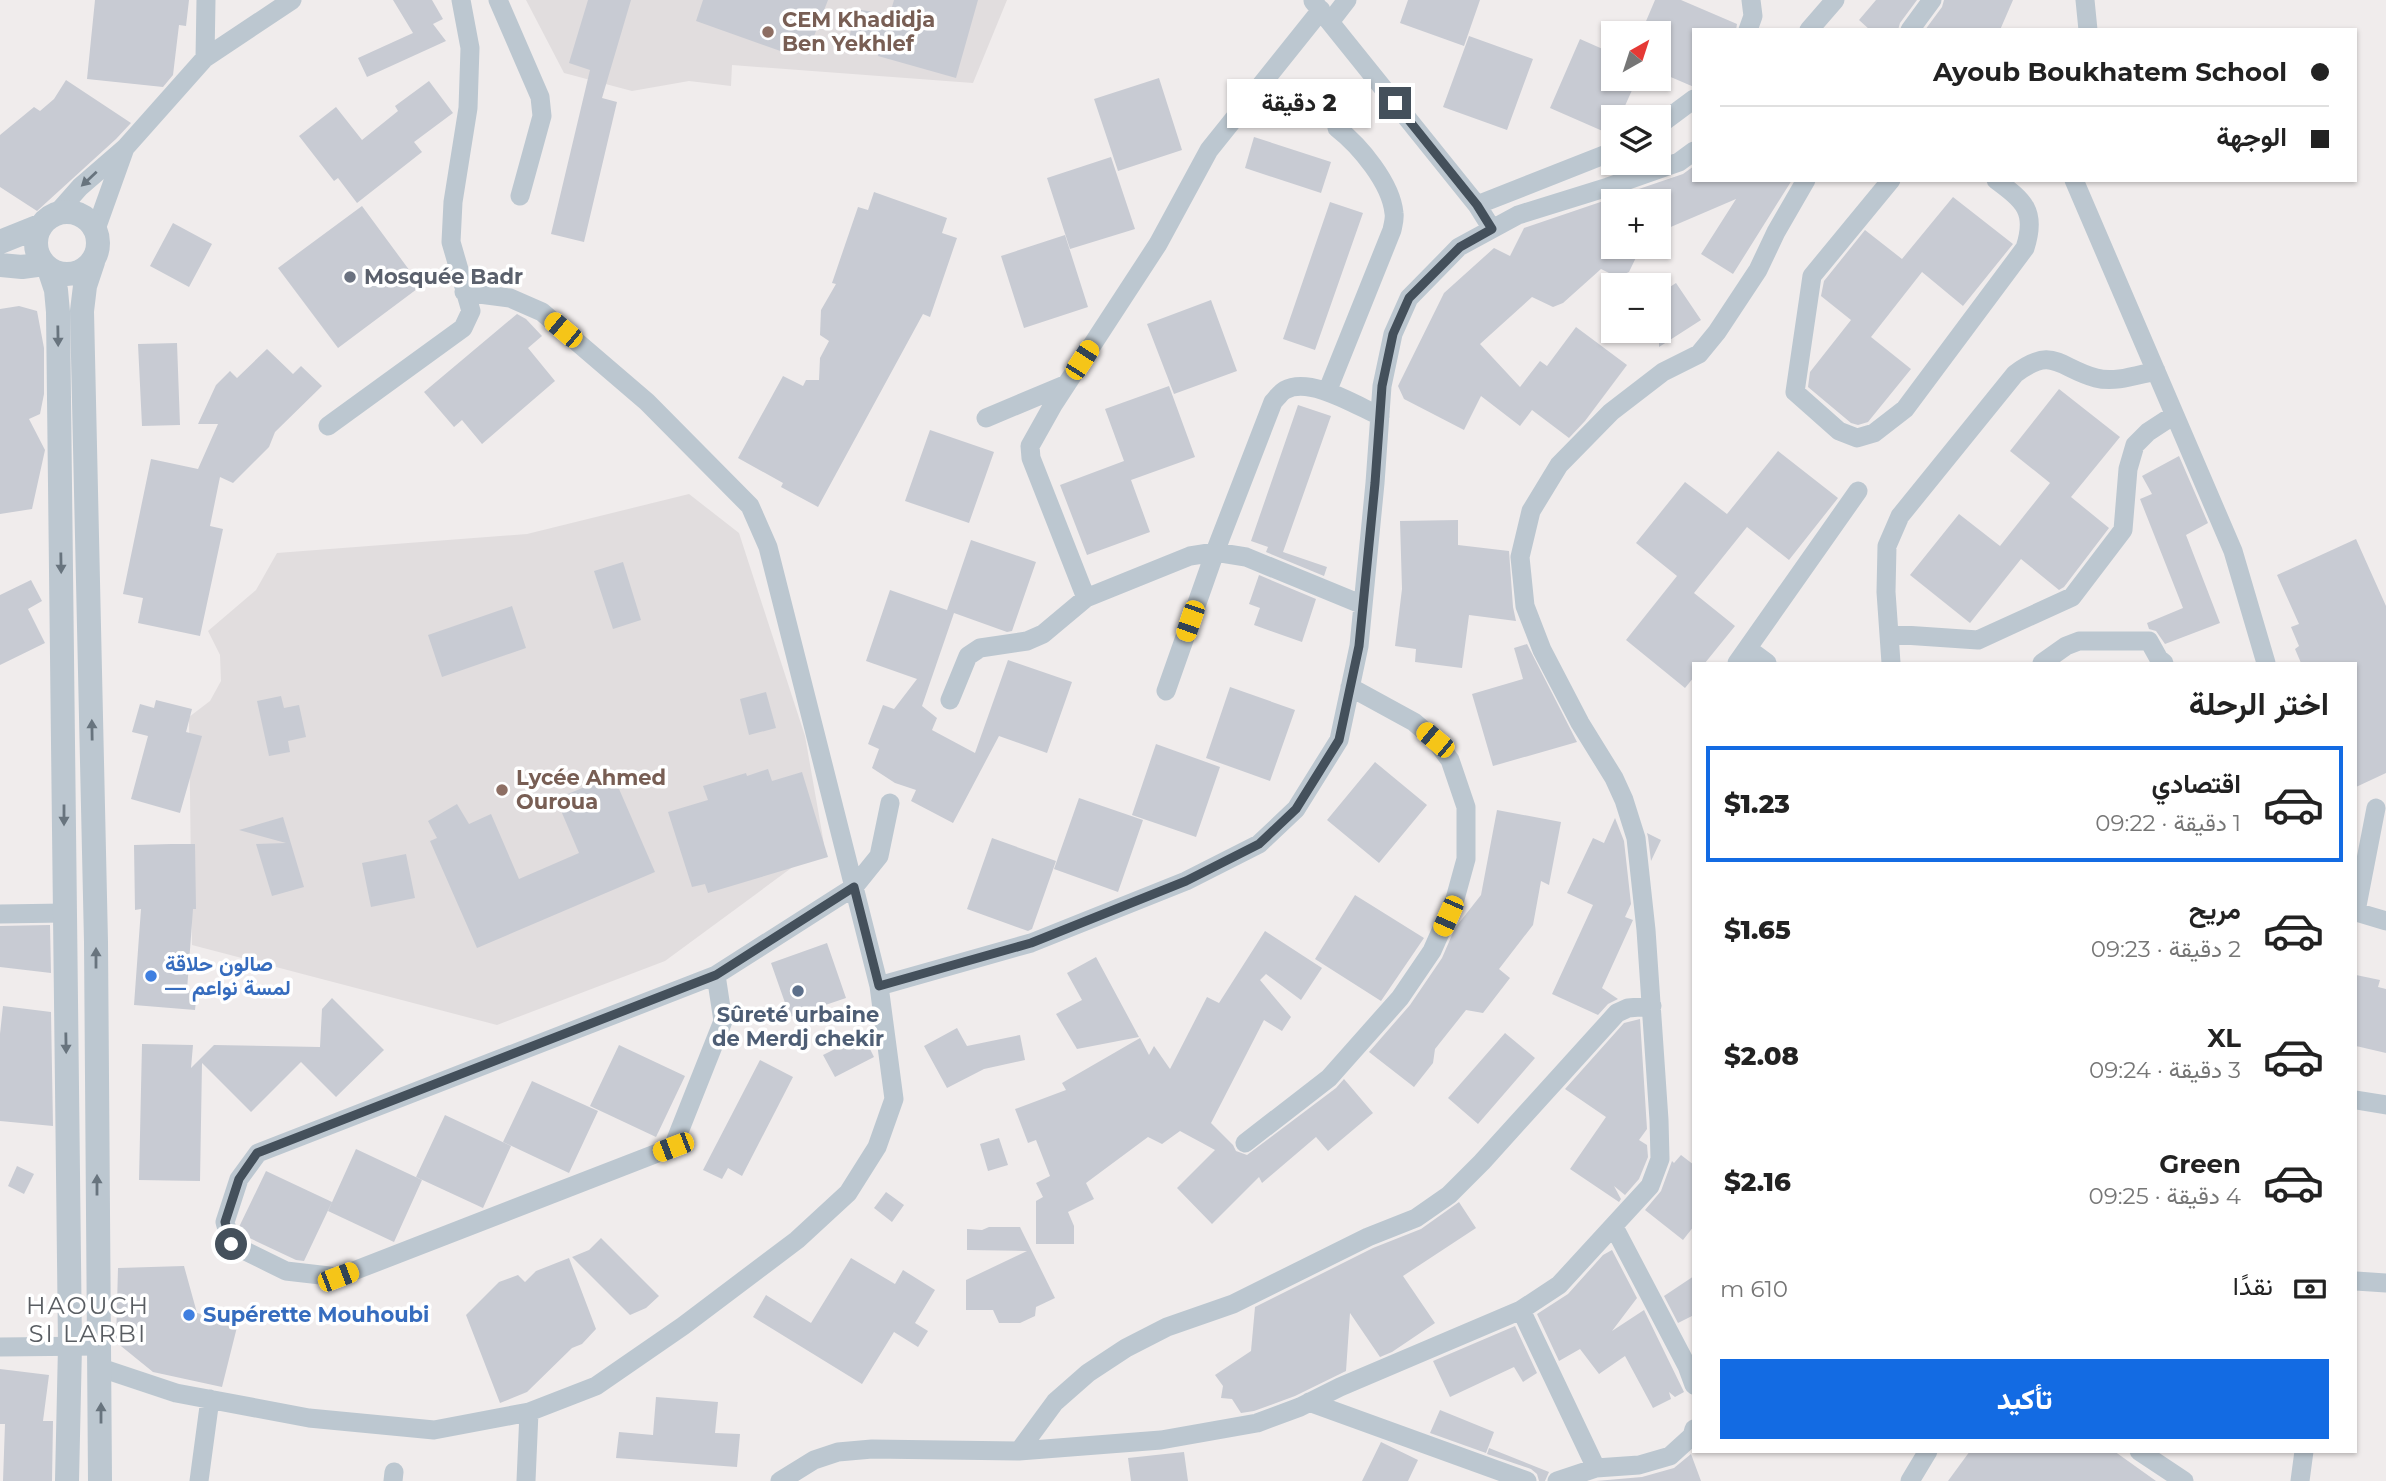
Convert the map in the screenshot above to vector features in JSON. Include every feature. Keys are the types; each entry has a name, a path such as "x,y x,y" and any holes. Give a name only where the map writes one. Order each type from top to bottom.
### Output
{"street":[{"path":"205,58 206,0"},
{"path":"67,1481 70,1346 58,312 56,290 46,266 38,256 36,246 49,220 80,187 125,148 205,58 292,0"},
{"path":"328,426 463,328 471,311 451,242 453,202 468,108 470,48 461,0"},
{"path":"498,0 540,97 542,116 520,196"},
{"path":"1086,598 1031,458 1030,446 1158,244 1209,150 1321,10 1347,0"},
{"path":"1749,28 1753,16 1751,0"},
{"path":"1811,28 1835,0"},
{"path":"1911,28 1932,0"},
{"path":"2085,0 2088,28"},
{"path":"1321,10 1477,205 1492,229"},
{"path":"1671,116 1692,100"},
{"path":"1327,392 1392,230 1394,214 1388,193 1368,159 1353,141 1337,128"},
{"path":"96,229 125,148"},
{"path":"879,986 1031,943 1186,881 1259,844 1296,809 1339,740 1359,646 1382,386 1393,334 1409,298 1460,247 1518,215 1679,162 1692,152"},
{"path":"1477,205 1601,156"},
{"path":"780,1481 814,1460 838,1452 872,1449 1020,1451 1161,1440 1257,1423 1521,1310 1559,1285 1650,1186 1660,1159 1659,1120 1636,838 1614,778 1580,723 1542,650 1525,606 1520,557 1531,511 1559,465 1611,412 1662,372 1699,354 1758,270 1805,182"},
{"path":"1889,182 1812,276 1795,392 1839,431 1857,438 1874,433 1905,409 2025,248 2030,233 2029,216 2023,200 1999,182"},
{"path":"2075,182 2233,551 2266,662"},
{"path":"0,242 68,211 89,220 96,229 99,240 98,251 85,286 82,312 96,928 100,1481"},
{"path":"0,265 46,266 58,273 78,273 93,262"},
{"path":"0,1347 70,1346 100,1357 176,1393 309,1418 434,1430 529,1412 596,1386 683,1326 797,1240 848,1193 877,1147 894,1099 879,986 768,547 750,506 647,402 542,312 510,298 464,292"},
{"path":"1887,662 1887,546 1900,516 2015,374 2031,361 2050,360 2096,378 2117,380 2156,371"},
{"path":"986,418 1067,384"},
{"path":"1166,691 1215,551 1273,402 1285,390 1303,386 1327,392 1380,416"},
{"path":"1889,634 1978,640 2072,597 2123,530 2128,469 2135,445 2148,432 2174,415"},
{"path":"1764,662 1743,656 1858,491"},
{"path":"950,700 968,656 979,648 1027,641 1043,634 1086,598 1190,556 1215,551 1245,557 1363,605"},
{"path":"2043,662 2066,646 2079,641 2149,641 2163,662"},
{"path":"1245,1143 1329,1078 1400,998 1432,951 1455,899 1466,859 1466,807 1450,760 1435,740 1414,722 1350,687"},
{"path":"716,975 723,1021 673,1147 338,1277 286,1271 231,1244 225,1222 239,1179 257,1153 716,975 854,887 879,856 890,803"},
{"path":"2357,907 2376,808"},
{"path":"0,914 64,912"},
{"path":"2357,912 2386,920"},
{"path":"1020,1451 1055,1402 1088,1373 1126,1348 1167,1327 1233,1304 1368,1237 1416,1217 1449,1195 1617,1013 1628,1008 1651,1006"},
{"path":"2357,1100 2386,1105"},
{"path":"1614,1227 1692,1380"},
{"path":"2357,1280 2386,1283"},
{"path":"1521,1310 1596,1468"},
{"path":"200,1481 210,1399"},
{"path":"1309,1402 1527,1481"},
{"path":"526,1481 529,1412"},
{"path":"1558,1481 1596,1468 1639,1465 1670,1456 1692,1436"},
{"path":"1910,1481 1927,1453"},
{"path":"2142,1453 2184,1481"},
{"path":"2300,1481 2304,1453"}],"shaded area":[{"name":"CEM Khadidja Ben Yekhlef","path":"526,0 1007,0 973,83 732,65 731,86 689,81 632,91 564,73"},
{"name":"Lycée Ahmed Ouroua","path":"689,494 739,533 805,736 824,844 665,961 497,1025 192,945 189,717 210,701 221,681 220,655 208,631 256,590 277,553 527,534"}],"building":[{"path":"95,0 189,0 186,26 179,25 173,75 163,87 87,79"},
{"path":"393,0 432,0 443,19 433,24 446,41 367,77 358,58 413,33"},
{"path":"588,0 631,0 602,98 617,102 584,242 551,234 590,70 569,63"},
{"path":"703,0 828,0 809,49 790,42 786,53 696,21"},
{"path":"894,0 978,0 956,78 878,56 880,49 849,45 853,9 890,14"},
{"path":"1408,0 1480,0 1464,46 1400,23"},
{"path":"1655,0 1681,0 1737,24 1736,28 1692,28 1692,86 1671,77 1671,21 1646,21"},
{"path":"1876,0 1917,0 1899,28 1868,28 1859,20"},
{"path":"1944,0 2013,0 2001,28 1926,28"},
{"path":"1469,36 1533,59 1507,130 1443,107"},
{"path":"1580,39 1601,48 1601,91 1632,91 1625,105 1601,105 1601,130 1550,108"},
{"path":"1159,78 1182,150 1118,171 1094,99"},
{"path":"66,80 131,123 37,211 0,187 0,135 34,107 40,111 54,99"},
{"path":"429,81 453,113 414,142 422,152 357,203 338,178 334,181 299,136 336,107 362,140 398,111 395,106"},
{"path":"1254,137 1331,162 1321,193 1245,168"},
{"path":"1111,157 1135,229 1070,249 1047,178"},
{"path":"1692,167 1692,182 1791,182 1733,274 1701,254 1736,199 1671,227 1671,189 1639,189 1683,174"},
{"path":"874,192 947,218 942,233 957,238 930,317 923,314 818,507 781,487 783,483 738,458 783,376 803,386 806,380 819,380 820,358 829,341 820,335 821,310 836,284 832,283 858,207 868,210"},
{"path":"1953,197 2013,244 1963,306 1922,272 1871,337 1911,369 1868,422 1858,425 1851,423 1808,387 1810,372 1851,320 1821,296 1824,281 1865,230 1902,259"},
{"path":"1330,202 1363,213 1315,350 1283,339"},
{"path":"1601,202 1601,259 1635,259 1627,273 1609,273 1601,269 1563,303 1553,307 1532,297 1480,344 1520,387 1540,361 1547,366 1576,327 1627,365 1569,438 1532,410 1520,426 1481,396 1464,430 1404,399 1398,386 1444,293 1494,248 1510,256 1524,228"},
{"name":"Mosquée Badr","path":"362,206 421,286 338,348 278,268"},
{"path":"173,223 212,244 189,287 150,266"},
{"path":"1065,235 1088,307 1024,328 1001,256"},
{"path":"1676,283 1701,320 1671,339 1671,286"},
{"path":"1211,300 1237,371 1174,394 1147,324"},
{"path":"19,306 37,311 44,348 44,394 40,414 29,419 45,450 32,509 0,514 0,309"},
{"path":"517,314 526,319 542,336 528,348 555,381 482,444 462,420 454,427 424,392"},
{"path":"177,343 180,425 142,426 138,344"},
{"path":"267,349 293,374 301,366 322,386 275,432 269,447 233,483 220,477 210,526 223,529 200,636 138,623 143,598 123,594 151,459 198,469 218,424 198,424 216,385 230,371 237,378"},
{"path":"1169,386 1195,457 1131,480 1150,532 1087,555 1060,485 1124,461 1105,409"},
{"path":"2059,389 2120,437 2071,497 2109,528 2059,590 2021,559 1970,623 1910,575 1959,514 2000,546 2050,483 2010,451"},
{"path":"1298,405 1331,416 1283,552 1327,567 1324,576 1266,552 1268,547 1271,548 1251,541"},
{"path":"930,430 994,452 969,523 905,501"},
{"path":"1778,451 1838,498 1789,560 1747,527 1694,593 1735,626 1706,662 1692,662 1692,679 1685,688 1626,640 1677,576 1636,543 1685,482 1727,514"},
{"path":"2179,456 2208,523 2186,535 2220,623 2165,644 2156,631 2149,629 2147,623 2183,608 2140,499 2152,494 2142,476"},
{"path":"1458,520 1458,545 1509,551 1516,621 1469,615 1462,668 1415,662 1416,649 1395,646 1402,589 1400,521"},
{"path":"2356,539 2386,606 2386,773 2357,787 2357,662 2301,662 2295,649 2299,646 2291,627 2299,624 2277,575"},
{"path":"971,540 1036,562 1012,631 1007,632 954,613 922,706 937,718 932,730 975,753 1008,660 1072,682 1047,753 999,736 953,823 911,801 916,790 895,783 872,768 879,749 868,744 883,705 894,709 917,679 866,661 890,590 947,610"},
{"path":"623,562 641,620 613,629 594,571"},
{"path":"1259,575 1316,599 1302,642 1254,625 1260,608 1249,604"},
{"path":"31,580 42,601 28,609 45,643 0,665 0,595"},
{"path":"512,606 526,648 442,677 428,635"},
{"path":"1527,644 1577,742 1493,766 1472,694 1523,679 1514,648"},
{"path":"1230,687 1295,710 1270,781 1206,758"},
{"path":"766,692 776,728 749,735 740,699"},
{"path":"281,696 284,708 299,705 306,737 288,741 290,752 269,756 257,701"},
{"path":"156,700 192,709 186,732 202,736 180,813 131,799 148,736 132,732 140,704 154,708"},
{"path":"1156,744 1220,767 1196,837 1132,815"},
{"path":"1375,762 1427,805 1379,863 1327,820"},
{"path":"768,769 772,781 802,772 828,857 708,893 705,884 692,887 668,812 708,800 703,786"},
{"path":"613,775 655,872 477,948 430,841 437,838 428,821 457,804 469,824 491,814 519,879 579,853 556,799"},
{"path":"1079,798 1143,820 1118,892 1054,869"},
{"path":"1497,810 1561,822 1549,885 1541,881 1533,925 1499,969 1510,978 1483,1013 1466,1010 1435,1049 1433,1063 1414,1087 1369,1052 1410,1005 1442,958 1455,928 1481,895"},
{"path":"283,817 304,887 272,896 256,844 286,843 239,830"},
{"path":"1615,818 1624,841 1631,904 1625,917 1633,920 1602,988 1618,999 1608,1004 1598,1015 1552,994 1593,905 1567,893 1593,838 1604,843"},
{"path":"1647,833 1661,840 1651,861 1648,837"},
{"path":"992,838 1056,861 1032,929 1028,931 967,909"},
{"path":"195,844 196,909 193,909 187,990 197,991 195,1010 134,1005 141,909 135,910 134,845"},
{"path":"406,854 415,898 371,907 362,863"},
{"path":"1355,895 1424,938 1381,1001 1315,959"},
{"path":"50,925 51,973 0,967 0,926"},
{"path":"1265,931 1322,968 1301,1000 1266,974 1260,980 1291,1017 1282,1031 1264,1020 1211,1123 1236,1151 1247,1155 1336,1088 1344,1079 1373,1113 1328,1151 1316,1137 1262,1183 1259,1177 1212,1224 1177,1188 1215,1150 1180,1131 1162,1144 1148,1137 1086,1183 1094,1199 1068,1212 1074,1226 1074,1244 1036,1244 1036,1201 1043,1197 1036,1183 1050,1176 1036,1140 1028,1143 1015,1109 1066,1090 1062,1083 1140,1038 1149,1055 1154,1046 1170,1069 1207,997 1219,1003"},
{"path":"827,943 846,998 790,1017 771,963"},
{"path":"1096,957 1139,1037 1077,1049 1056,1014 1082,1000 1067,973"},
{"path":"2357,975 2380,980 2378,987 2386,989 2386,1053 2357,1046"},
{"path":"332,998 384,1050 336,1097 301,1062 251,1112 202,1063 200,1181 139,1180 142,1044 193,1045 191,1068 214,1045 320,1047 322,1009"},
{"path":"3,1006 51,1012 53,1126 0,1121 0,1034"},
{"path":"1640,1019 1647,1129 1639,1140 1647,1145 1648,1157 1639,1179 1625,1195 1614,1186 1621,1199 1619,1202 1570,1169 1606,1117 1565,1089 1624,1023"},
{"path":"957,1028 967,1046 1020,1035 1025,1060 984,1069 947,1088 924,1046"},
{"path":"1505,1033 1535,1058 1478,1124 1448,1098"},
{"path":"863,1035 874,1057 835,1077 823,1055"},
{"path":"619,1045 685,1076 656,1137 590,1106"},
{"path":"760,1060 793,1077 742,1176 728,1168 722,1179 703,1170"},
{"path":"532,1081 598,1111 569,1173 503,1142"},
{"path":"445,1115 511,1146 483,1208 416,1177"},
{"path":"999,1138 1008,1165 988,1171 980,1144"},
{"path":"356,1149 422,1180 394,1242 328,1211"},
{"path":"1681,1155 1692,1163 1692,1229 1683,1240 1645,1210 1661,1191 1672,1161 1674,1163"},
{"path":"17,1166 34,1174 24,1194 8,1186"},
{"path":"266,1171 332,1202 304,1261 296,1260 241,1234 239,1227"},
{"path":"886,1192 904,1205 892,1222 874,1208"},
{"path":"1459,1202 1476,1228 1403,1276 1435,1323 1380,1357 1350,1313 1346,1371 1295,1396 1254,1411 1241,1413 1232,1399 1221,1398 1223,1386 1215,1375 1251,1351 1255,1307 1373,1248 1421,1229"},
{"path":"989,1227 1020,1227 1055,1298 1036,1307 1035,1316 1020,1323 999,1323 993,1310 966,1310 966,1280 1027,1251 967,1250 967,1229 982,1230"},
{"path":"601,1238 659,1296 646,1308 630,1315 572,1257 589,1250"},
{"path":"1612,1250 1637,1298 1612,1331 1644,1310 1684,1392 1675,1397 1669,1392 1671,1399 1653,1408 1625,1356 1599,1374 1580,1349 1559,1361 1537,1314 1568,1294 1603,1255"},
{"path":"569,1258 596,1329 582,1344 572,1348 527,1392 500,1403 466,1315 499,1282 518,1275 525,1282 536,1271"},
{"path":"851,1258 895,1284 903,1270 935,1290 915,1323 928,1331 918,1347 894,1332 862,1384 753,1317 766,1295 811,1323"},
{"path":"184,1266 197,1313 238,1323 222,1387 153,1372 116,1342 118,1268"},
{"path":"1692,1277 1692,1316 1678,1323 1664,1296"},
{"path":"1515,1326 1537,1373 1523,1382 1514,1367 1450,1397 1433,1361"},
{"path":"0,1369 49,1375 43,1421 53,1421 52,1481 3,1481 5,1424 0,1424"},
{"path":"656,1397 718,1402 715,1433 740,1434 737,1467 616,1458 619,1432 653,1435"},
{"path":"1440,1410 1494,1432 1486,1453 1430,1433"},
{"path":"1381,1442 1418,1460 1408,1481 1362,1481"},
{"path":"1489,1448 1549,1472 1545,1481 1539,1481 1537,1474 1531,1469 1487,1454"},
{"path":"1184,1452 1188,1481 1131,1481 1128,1458"},
{"path":"1969,1453 2117,1453 2156,1481 1948,1481"},
{"path":"1691,1454 1701,1481 1596,1481 1642,1477 1674,1468"}],"place":[{"name":"CEM Khadidja Ben Yekhlef","path":"768,32"},
{"name":"Mosquée Badr","path":"350,277"},
{"name":"Lycée Ahmed Ouroua","path":"502,790"},
{"name":"صالون حلاقة — لمسة نواعم","path":"151,976"},
{"name":"Sûreté urbaine de Merdj chekir","path":"798,991"},
{"name":"Supérette Mouhoubi","path":"189,1315"}],"district":[{"name":"HAOUCH SI LARBI","path":"88,1320"}],"route":[{"path":"231,1244 225,1222 239,1179 257,1153 716,975 854,887 879,986 1031,943 1186,881 1259,844 1296,809 1339,740 1359,646 1382,386 1393,334 1409,298 1460,247 1492,229 1477,205 1395,103"}]}
